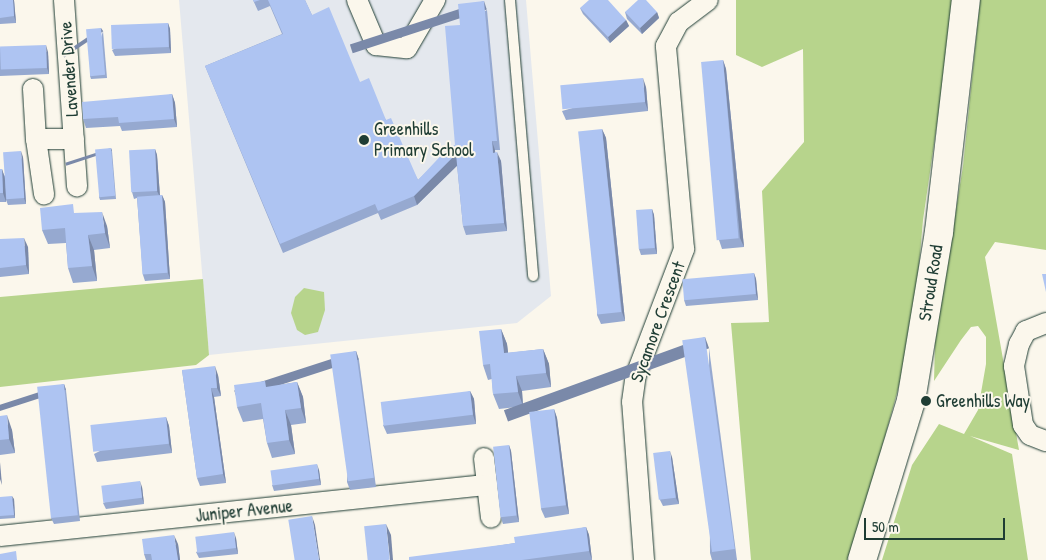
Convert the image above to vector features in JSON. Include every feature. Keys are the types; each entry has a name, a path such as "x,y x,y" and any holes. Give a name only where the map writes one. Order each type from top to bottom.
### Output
{"street":[{"name":"Lavender Drive","path":"64,0 77,187"},
{"path":"357,0 376,45 407,48 435,0"},
{"name":"Sycamore Crescent","path":"644,560 632,402 634,384 684,249 672,84 666,46 679,22 708,0"},
{"name":"Stroud Road","path":"862,560 911,401 939,232 966,0"},
{"path":"33,89 36,138 44,194"},
{"name":"Lavender Drive","path":"36,138 74,139"},
{"path":"1046,323 1026,331 1019,344 1014,366 1023,425 1030,435 1046,441"},
{"path":"484,458 491,518"},
{"name":"Juniper Avenue","path":"0,536 487,485"}],"lane":[{"path":"510,0 533,276"}],"shaded area":[{"name":"Greenhills Primary School","path":"179,0 526,0 551,296 517,323 209,355"}],"green space":[{"path":"736,0 955,0 923,220 913,335 851,560 751,560 731,323 769,322 762,191 804,142 803,49 762,67 736,55"},
{"path":"980,0 1046,0 1046,250 995,242 985,257 1019,450 970,436 1012,454 1028,560 882,560 912,465 939,424 964,434 978,410 986,364 986,337 978,326 971,327 934,381 935,342 963,166"},
{"path":"203,279 209,355 196,365 0,387 0,297"},
{"path":"304,288 324,292 325,310 318,332 305,335 297,330 291,313 295,297"}],"building":[{"path":"0,0 13,0 14,16 0,18"},
{"path":"268,0 305,0 312,15 329,7 360,82 369,78 386,120 391,118 418,180 450,146 455,145 445,26 460,25 458,4 484,1 497,141 492,141 493,153 497,152 504,223 463,226 456,154 414,196 378,211 375,204 280,244 205,66 283,34"},
{"path":"589,0 608,0 626,20 608,37 580,8"},
{"path":"638,0 646,0 657,12 640,28 625,12"},
{"path":"168,23 169,47 112,49 111,25"},
{"path":"101,28 105,75 90,76 86,29"},
{"path":"46,45 47,68 1,70 0,47"},
{"path":"723,60 739,238 717,240 701,62"},
{"path":"643,78 645,102 562,109 560,85"},
{"path":"172,94 174,119 119,123 118,117 83,119 82,102"},
{"path":"602,129 621,312 597,315 578,132"},
{"path":"111,148 115,196 99,197 95,149"},
{"path":"155,149 157,191 131,192 129,150"},
{"path":"21,151 24,198 6,199 3,152"},
{"path":"0,169 2,169 3,193 0,193"},
{"path":"162,195 167,273 143,275 137,197"},
{"path":"73,204 74,213 102,212 105,233 88,235 92,266 68,268 65,228 42,230 40,208"},
{"path":"652,209 655,248 639,249 636,210"},
{"path":"24,238 26,265 0,268 0,239"},
{"path":"754,273 756,294 684,300 682,279"},
{"path":"1042,274 1046,274 1046,292"},
{"path":"501,329 504,353 543,349 546,373 516,376 518,392 493,394 490,364 483,365 479,331"},
{"path":"705,337 735,549 712,552 682,340"},
{"path":"356,351 374,478 348,481 330,355"},
{"path":"215,366 217,388 211,388 223,474 197,478 182,370"},
{"path":"265,381 266,387 297,382 301,408 285,410 289,440 267,443 261,403 237,407 234,385"},
{"path":"64,384 78,515 51,518 37,387"},
{"path":"470,391 473,415 384,426 381,402"},
{"path":"554,409 566,505 541,508 529,412"},
{"path":"7,415 9,439 0,440 0,416"},
{"path":"166,417 169,444 93,452 90,425"},
{"path":"509,445 516,516 501,517 493,447"},
{"path":"670,451 676,498 659,500 653,453"},
{"path":"317,464 319,479 273,485 270,471"},
{"path":"140,481 142,498 103,503 101,486"},
{"path":"12,496 14,515 0,516 0,497"},
{"path":"312,516 319,560 295,560 288,520"},
{"path":"386,524 390,560 368,560 364,526"},
{"path":"586,527 589,551 522,560 409,560 409,557 515,543 514,537"},
{"path":"234,532 236,548 197,553 195,537"},
{"path":"174,535 178,560 152,560 151,554 144,554 142,539"},
{"path":"16,551 17,560 0,560 0,554"}],"place":[{"name":"Greenhills Primary School","path":"364,140"},
{"name":"Greenhills Way","path":"926,401"}]}
